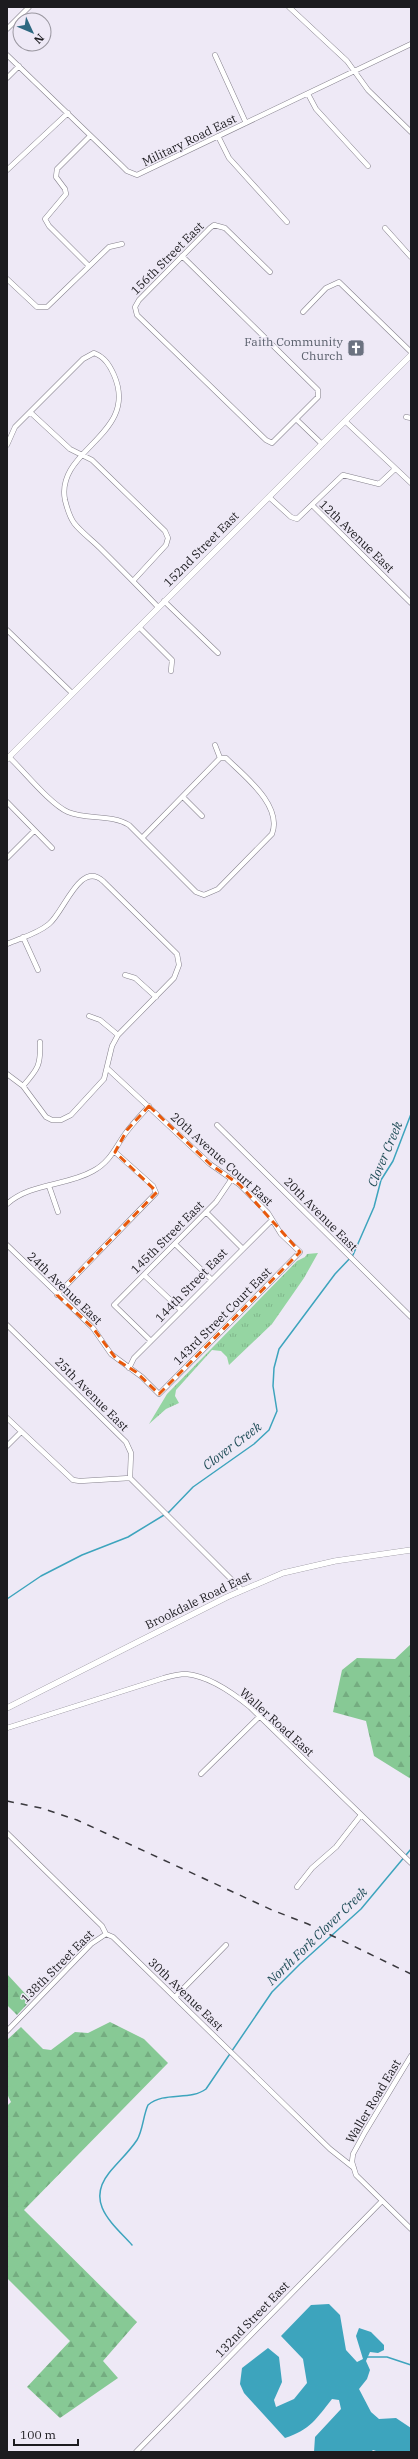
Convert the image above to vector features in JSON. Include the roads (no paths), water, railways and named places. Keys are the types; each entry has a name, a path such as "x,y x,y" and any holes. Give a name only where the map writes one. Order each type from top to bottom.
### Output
{"main road":[{"name":"152nd Street East","path":"8,758 411,353"},
{"name":"Brookdale Road East","path":"7,1708 242,1590 283,1573 305,1567 411,1550"}],"street":[{"path":"7,28 29,7"},
{"path":"290,7 354,70 368,90 411,132"},
{"name":"Military Road East","path":"7,55 127,171 138,175 308,94 354,70 411,44"},
{"path":"215,55 246,123"},
{"path":"7,78 19,66"},
{"path":"308,94 316,109 368,166"},
{"path":"7,170 68,113"},
{"path":"89,266 48,226 46,219 66,194 66,189 55,176 57,169 90,136"},
{"path":"218,136 229,158 287,222"},
{"name":"156th Street East","path":"270,272 225,228 218,224 210,228 139,300 135,309 138,315 271,443 297,420"},
{"path":"385,228 411,257"},
{"path":"7,279 34,305 44,308 109,247 122,244"},
{"path":"182,256 315,387 318,393 315,401 297,420 322,444"},
{"path":"303,312 326,288 340,282 411,353"},
{"path":"7,445 15,427 83,359 94,353 103,358 113,373 117,386 118,402 109,426 72,467 66,480 64,494 67,508 75,525 158,607"},
{"path":"30,412 59,440 92,460 167,535 166,545 133,581"},
{"path":"345,421 411,483"},
{"path":"312,505 342,474 379,484 395,469"},
{"name":"12th Avenue East","path":"269,497 292,518 301,516 312,505 411,603"},
{"path":"164,601 218,653"},
{"path":"139,627 171,658 173,661 171,671"},
{"path":"7,630 72,693"},
{"path":"215,744 220,758"},
{"path":"8,758 56,803 68,812 124,822 196,892 209,895 218,889 272,834 274,820 265,797 226,758 220,758 142,838"},
{"path":"183,797 202,816"},
{"path":"7,802 52,848"},
{"path":"7,858 34,831"},
{"path":"7,944 51,922 63,908 81,880 93,876 103,881 178,957 179,965 174,978 118,1035 112,1046 108,1069 101,1082 67,1118 54,1120 46,1116 24,1086 7,1074"},
{"path":"23,937 38,970"},
{"path":"125,975 135,978 156,997"},
{"path":"89,1016 100,1020 118,1035"},
{"path":"24,1086 38,1067 41,1059 40,1042"},
{"name":"20th Avenue Court East","path":"108,1069 210,1164 231,1180 262,1208 281,1234 300,1252"},
{"path":"7,1204 21,1195 92,1172 107,1161 115,1152 127,1130 149,1106"},
{"name":"20th Avenue East","path":"217,1125 411,1317"},
{"path":"57,1295 156,1192 153,1186 115,1152"},
{"name":"145th Street East","path":"151,1341 114,1305 221,1196 231,1180"},
{"path":"49,1186 58,1212"},
{"path":"206,1212 242,1248"},
{"name":"144th Street East","path":"129,1368 134,1358 242,1248 272,1220"},
{"path":"175,1244 211,1279"},
{"name":"24th Avenue East","path":"7,1245 57,1295 93,1328 111,1354 142,1377 159,1394"},
{"name":"143rd Street Court East","path":"159,1394 300,1252"},
{"path":"144,1274 181,1310"},
{"name":"25th Avenue East","path":"7,1325 126,1442 131,1453 130,1478"},
{"path":"7,1418 73,1480 80,1482 130,1478 242,1590"},
{"path":"7,1446 21,1432"},
{"name":"Waller Road East","path":"7,1728 102,1696 164,1678 185,1674 200,1678 226,1690 260,1716 411,1863"},
{"path":"201,1774 260,1716"},
{"path":"297,1887 312,1868 336,1847 361,1815"},
{"name":"30th Avenue East","path":"7,1832 102,1926 106,1934 113,1937 330,2149 354,2168"},
{"name":"138th Street East","path":"7,2031 91,1944 106,1934"},
{"path":"175,1997 226,1946"},
{"name":"Waller Road East","path":"354,2168 352,2162 355,2150 411,2056"},
{"path":"354,2168 356,2175 411,2229"},
{"name":"132nd Street East","path":"136,2452 382,2201"}],"water":[{"path":"329,2304 340,2315 346,2350 357,2362 363,2359 356,2336 359,2328 371,2332 384,2345 384,2350 378,2353 370,2352 366,2361 370,2370 367,2379 359,2389 371,2412 379,2419 396,2418 411,2428 411,2452 379,2452 373,2450 371,2452 314,2452 315,2437 341,2409 339,2400 332,2399 312,2423 294,2435 285,2438 244,2393 240,2384 242,2368 268,2348 279,2357 282,2382 274,2400 276,2407 294,2399 307,2383 303,2359 281,2336 311,2305"}],"waterway":[{"name":"Clover Creek","path":"7,1599 41,1576 82,1555 128,1537 169,1512 193,1487 254,1444 269,1430 277,1411 273,1386 274,1368 279,1349 335,1274 353,1255 374,1207 381,1180 393,1161 411,1114"},
{"name":"North Fork Clover Creek","path":"132,2245 110,2221 104,2212 100,2194 102,2184 109,2173 131,2149 137,2140 141,2132 148,2105 162,2098 192,2095 200,2093 206,2089 272,1992 300,1964 361,1909 411,1849"},
{"name":"North Fork Clover Creek","path":"367,2357 387,2357 411,2365"}],"railway":[{"path":"7,1801 41,1808 77,1820 272,1910 308,1924 411,1974"}],"place":[{"name":"Faith Community Church","path":"356,348"}]}
